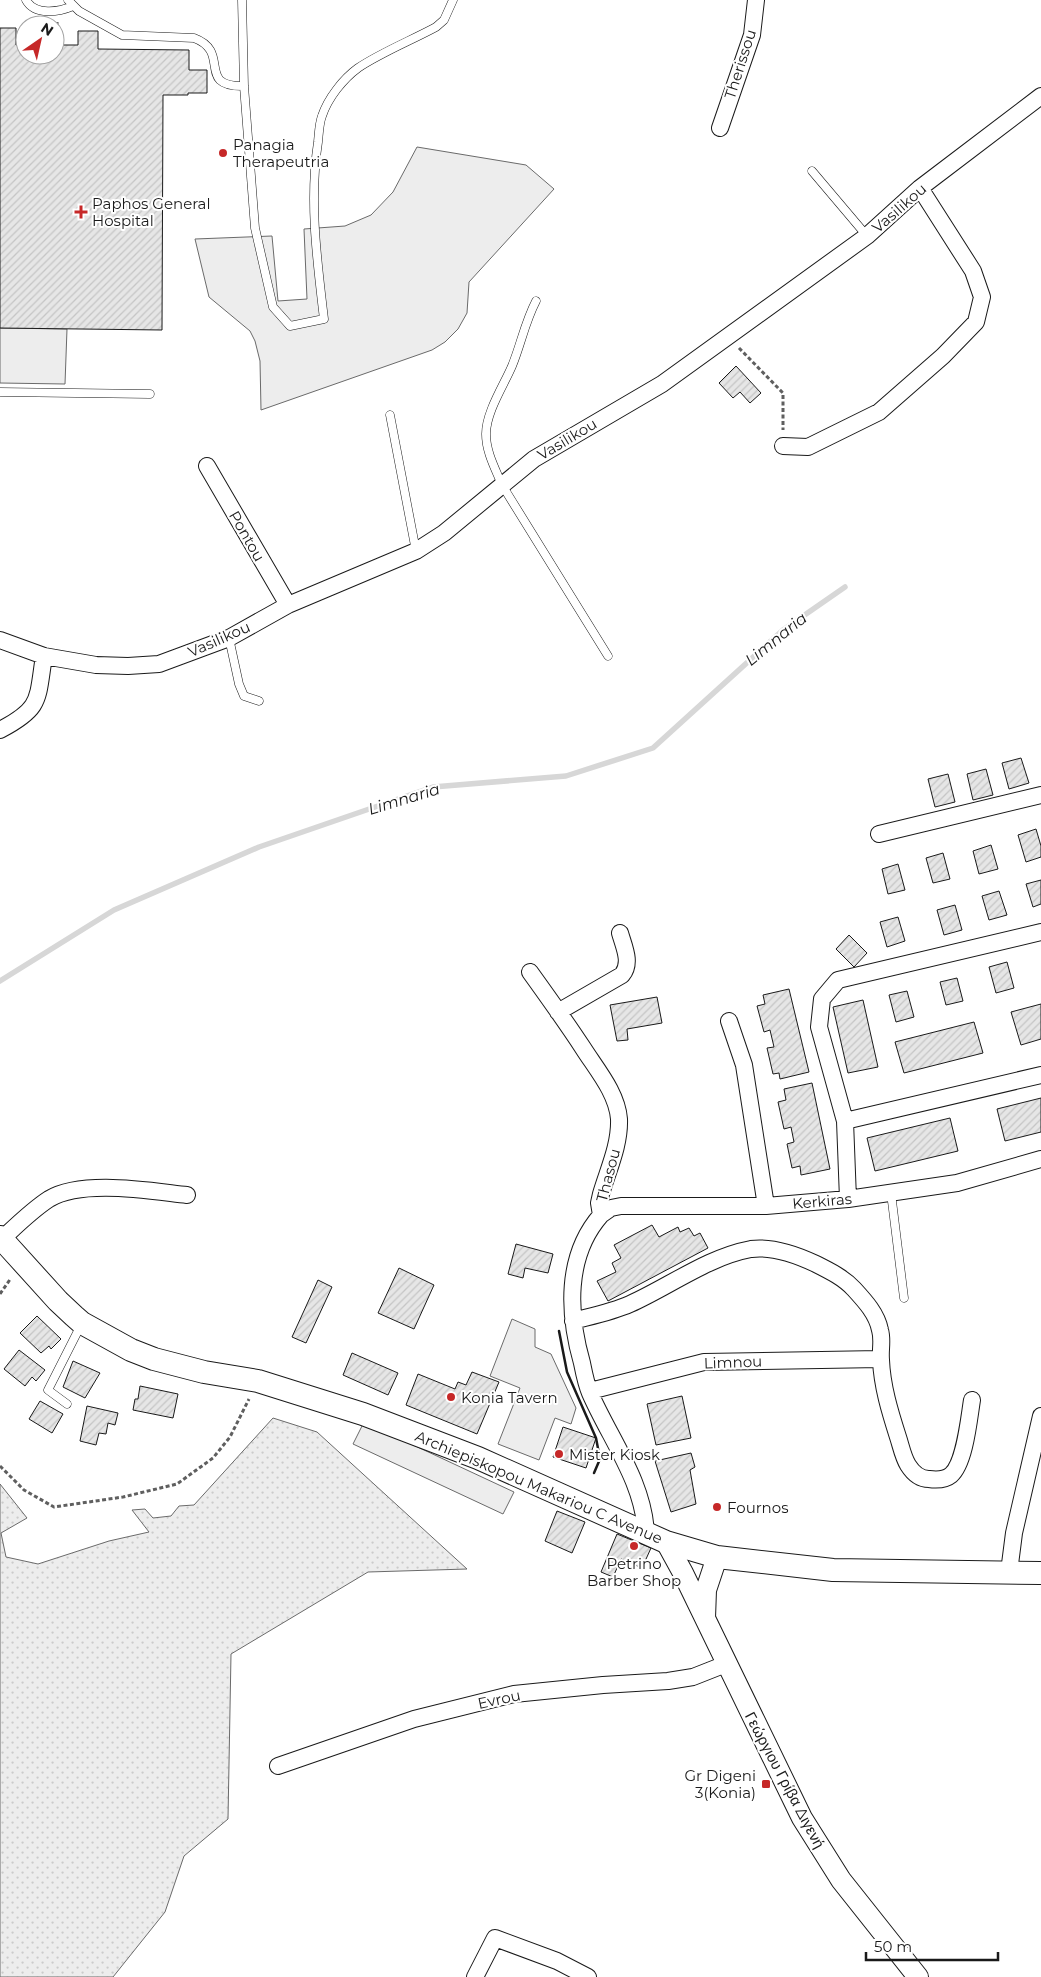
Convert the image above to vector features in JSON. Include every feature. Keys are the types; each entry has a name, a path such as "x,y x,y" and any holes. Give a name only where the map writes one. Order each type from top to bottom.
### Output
{"main road":[{"name":"Archiepiskopou Makariou C Avenue","path":"1,1238 58,1302 82,1323 131,1350 154,1359 204,1372 258,1381 321,1400 442,1443 656,1538 717,1557 833,1570 1041,1574"}],"street":[{"name":"Therissou","path":"720,128 752,35 756,0"},
{"name":"Vasilikou","path":"0,640 44,656 96,665 128,666 158,664 229,638 288,605 416,551 444,533 534,459 662,384 867,236 920,188 1041,96"},
{"path":"784,446 808,447 878,412 943,356 976,322 982,297 973,272 920,188"},
{"name":"Pontou","path":"207,466 288,605"},
{"path":"0,730 27,714 32,707 37,698 44,656"},
{"path":"879,834 1041,796"},
{"path":"848,1199 845,1121 819,1027 822,999 838,980 1041,932"},
{"path":"558,1012 626,971 627,960 620,933"},
{"name":"Thasou","path":"530,972 606,1084 615,1101 619,1118 618,1136 599,1203 601,1215 588,1233 575,1265 572,1320 590,1391 640,1494 656,1538"},
{"path":"728,1022 744,1065 766,1206"},
{"path":"845,1121 1041,1075"},
{"name":"Kerkiras","path":"601,1215 611,1208 621,1206 766,1206 848,1199 957,1183 1041,1159"},
{"path":"1,1238 51,1198 68,1192 117,1188 187,1195"},
{"path":"572,1320 608,1312 631,1304 676,1279 718,1260 751,1249 767,1249 796,1255 828,1271 852,1286 866,1302 877,1319 882,1341 880,1359 886,1398 908,1465 917,1475 925,1479 946,1478 955,1471 963,1450 972,1400"},
{"name":"Limnou","path":"590,1391 704,1362 880,1359"},
{"path":"1009,1572 1014,1533 1041,1416"},
{"name":"Γεώργιου Γρίβα Διγενή","path":"656,1538 683,1572 704,1620 802,1818 841,1880 918,1977"},
{"path":"704,1620 706,1590 717,1557"},
{"name":"Evrou","path":"278,1766 414,1719 514,1694 668,1681 693,1677 726,1664"},
{"path":"475,1977 495,1938 557,1961 588,1977"}],"lane":[{"path":"26,0 36,9 47,12 57,11 70,3 113,32 122,35 194,38 210,48 216,76 219,80 231,86 244,86"},
{"path":"242,0 244,86 255,228 273,307 290,326 324,319 316,250 313,198 315,157 322,116 330,99 344,81 358,68 436,27 444,20 453,0"},
{"path":"812,171 867,236"},
{"path":"536,301 528,315 513,363 492,408 486,432 489,455 502,485 608,656"},
{"path":"0,392 150,394"},
{"path":"390,415 416,551"},
{"path":"229,638 239,684 244,696 259,701"},
{"path":"890,1193 904,1298"},
{"path":"67,1404 48,1390 82,1323"}],"path":[{"path":"728,337 783,393 784,446"},
{"path":"0,1466 24,1490 54,1507 123,1497 177,1484 213,1458 230,1437 258,1381"}],"shaded area":[{"path":"417,147 526,165 554,189 469,282 467,313 458,329 445,342 432,350 261,410 260,361 255,341 250,331 209,297 195,239 272,236 278,301 307,299 304,229 345,226 371,215 393,192"},
{"path":"0,328 67,329 65,384 0,383"},
{"path":"512,1319 535,1329 535,1347 551,1354 576,1408 571,1424 555,1418 539,1460 498,1444 520,1388 490,1376"},
{"path":"273,1418 317,1432 467,1569 368,1572 231,1654 228,1819 184,1856 165,1912 113,1977 0,1977 0,1484 27,1518 1,1533 6,1557 38,1564 109,1541 149,1532 132,1510 145,1509 153,1518 171,1516 179,1506 194,1505"},
{"path":"364,1422 514,1492 503,1514 353,1444"}],"building":[{"name":"Paphos General Hospital","path":"0,28 15,28 15,65 65,65 65,45 78,45 78,31 98,31 98,49 189,50 189,70 207,70 207,93 163,95 162,330 0,328"},
{"path":"736,366 761,393 750,403 740,392 733,398 719,383"},
{"path":"1021,758 1029,783 1009,789 1002,763"},
{"path":"986,769 993,795 973,800 967,774"},
{"path":"948,774 955,802 935,807 928,779"},
{"path":"1036,829 1041,846 1041,857 1026,862 1018,835"},
{"path":"991,845 998,869 979,874 973,851"},
{"path":"943,853 950,879 933,883 926,858"},
{"path":"898,864 905,890 888,894 882,869"},
{"path":"1041,880 1041,904 1033,907 1026,884"},
{"path":"999,891 1007,915 989,920 982,896"},
{"path":"955,905 962,930 944,935 937,910"},
{"path":"898,917 905,941 887,947 880,922"},
{"path":"849,935 867,953 854,967 836,949"},
{"path":"1007,962 1014,988 996,993 989,967"},
{"path":"957,978 963,1001 946,1005 940,982"},
{"path":"789,989 809,1072 780,1079 779,1073 773,1074 767,1048 774,1047 770,1030 764,1032 757,1006 765,1004 763,995"},
{"path":"907,991 914,1017 896,1022 889,995"},
{"path":"657,997 662,1023 627,1029 628,1040 617,1041 610,1005"},
{"path":"863,1000 878,1067 848,1073 833,1007"},
{"path":"1041,1004 1041,1039 1021,1045 1011,1012"},
{"path":"974,1022 983,1053 904,1073 895,1042"},
{"path":"812,1083 830,1169 801,1175 800,1166 792,1168 787,1144 794,1142 791,1127 784,1129 778,1102 786,1100 784,1089"},
{"path":"1041,1098 1041,1132 1005,1141 997,1109"},
{"path":"950,1118 958,1151 875,1171 867,1138"},
{"path":"652,1225 659,1237 678,1227 680,1232 689,1228 694,1236 700,1233 708,1248 608,1301 597,1281 616,1272 612,1263 621,1258 614,1245"},
{"path":"516,1244 553,1254 548,1273 525,1268 523,1278 508,1274"},
{"path":"399,1268 434,1285 414,1329 378,1313"},
{"path":"318,1280 332,1287 306,1343 292,1337"},
{"path":"37,1316 61,1339 51,1349 49,1346 41,1353 20,1333"},
{"path":"19,1350 45,1370 36,1381 32,1377 25,1386 4,1369"},
{"path":"352,1353 398,1373 388,1395 343,1375"},
{"path":"73,1361 100,1373 85,1398 63,1387"},
{"name":"Konia Tavern","path":"472,1372 499,1382 477,1434 406,1405 418,1374 455,1389 458,1382 466,1385"},
{"path":"140,1386 178,1394 173,1418 133,1410 135,1399 138,1399"},
{"path":"682,1396 691,1438 656,1445 647,1404"},
{"path":"40,1401 63,1414 52,1433 29,1419"},
{"path":"87,1406 118,1413 115,1425 108,1423 106,1434 99,1433 96,1445 80,1441"},
{"path":"563,1427 596,1438 586,1468 553,1457"},
{"path":"691,1453 695,1467 690,1470 696,1504 671,1512 655,1461"},
{"path":"557,1511 585,1522 572,1553 545,1541"},
{"path":"617,1534 651,1548 642,1568 621,1559 613,1577 601,1572"}],"waterway":[{"name":"Limnaria","path":"0,981 114,910 259,847 433,787 566,776 653,748 783,630 845,587"}],"wall":[{"path":"559,1331 567,1372 596,1438 600,1459 594,1473"}],"place":[{"name":"Panagia Therapeutria","path":"223,153"},
{"name":"Paphos General Hospital","path":"81,212"},
{"name":"Konia Tavern","path":"451,1397"},
{"name":"Mister Kiosk","path":"559,1454"},
{"name":"Fournos","path":"717,1507"},
{"name":"Petrino Barber Shop","path":"634,1546"},
{"name":"Gr Digeni 3(Konia)","path":"766,1784"}]}
